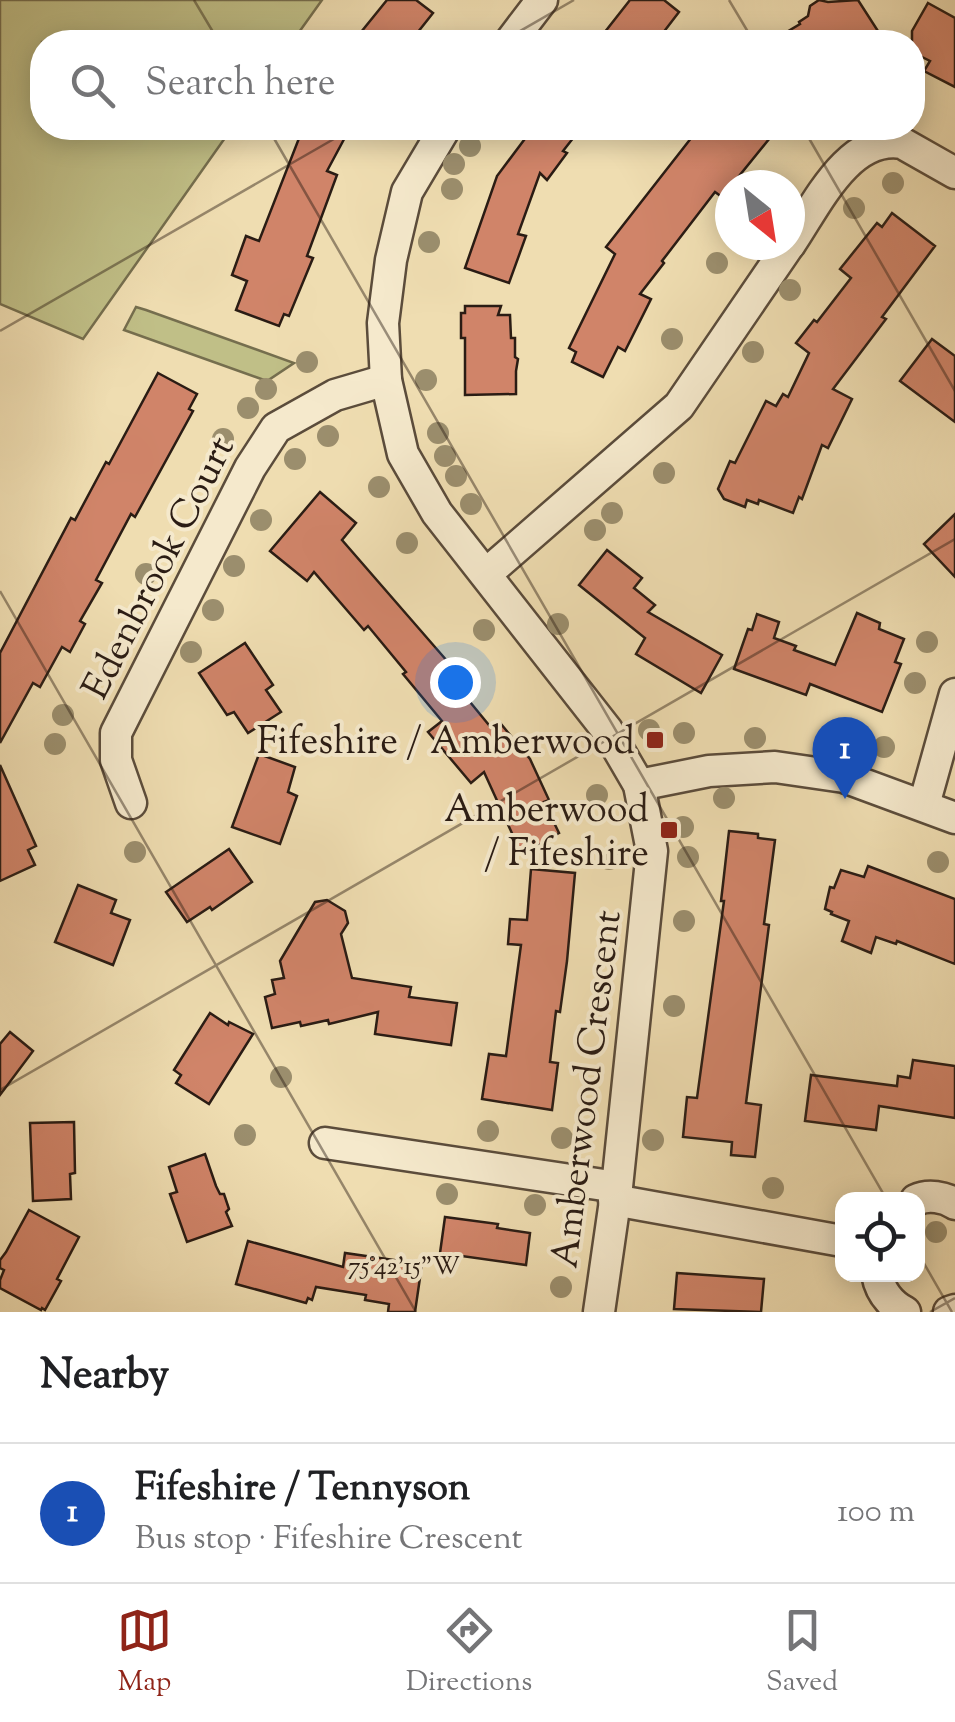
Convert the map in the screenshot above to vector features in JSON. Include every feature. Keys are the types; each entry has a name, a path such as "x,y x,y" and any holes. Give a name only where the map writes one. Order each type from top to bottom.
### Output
{"street":[{"path":"519,30 542,0"},
{"name":"Amberwood Crescent","path":"438,140 407,192 383,323 386,380 403,454 436,513 608,730 639,785 652,852 616,1194 599,1312"},
{"path":"805,222 842,167 860,151 902,143 955,173"},
{"path":"486,574 679,406 779,260"},
{"name":"Edenbrook Court","path":"131,802 116,760 116,733 250,468 276,428 335,394 386,380"},
{"path":"924,805 955,694"},
{"path":"639,785 709,770 775,767 844,777 955,818"},
{"path":"325,1142 616,1194 835,1240"},
{"path":"925,1197 955,1204"},
{"path":"880,1282 885,1295 905,1312"}],"shaded area":[{"path":"0,0 322,0 301,30 30,30 30,140 224,140 83,339 0,304"},
{"path":"136,307 294,363 267,381 124,330"}],"building":[{"path":"387,0 416,0 433,13 420,30 363,30"},
{"path":"630,0 664,0 679,12 665,30 606,30"},
{"path":"819,0 858,0 877,30 790,30 808,16 810,6"},
{"path":"928,3 955,18 955,87 925,72 930,61 925,58 925,30 913,30"},
{"path":"298,140 344,140 327,171 337,175 307,256 313,258 289,316 284,314 279,326 236,310 247,281 232,275 246,236 259,241"},
{"path":"524,140 572,140 547,180 540,173 518,234 526,236 509,283 465,268 497,176"},
{"path":"690,140 768,140 744,170 715,170 715,192 640,294 651,299 625,351 618,347 603,377 572,362 576,352 569,348 615,254 606,247"},
{"path":"892,213 935,246 833,389 852,399 828,448 822,445 802,499 799,497 793,513 759,500 758,504 747,500 745,507 724,499 718,489 730,461 735,463 766,401 776,406 783,394 788,397 809,353 796,343 851,278 840,269 877,223 882,227"},
{"path":"465,306 501,306 498,315 510,315 511,338 515,338 518,359 516,394 465,395 461,313 465,313"},
{"path":"932,339 955,356 955,422 900,381"},
{"path":"158,373 197,394 189,409 193,411 96,580 102,583 80,621 85,624 70,652 62,647 40,687 33,683 0,743 0,653 71,518 75,520 106,462 109,464"},
{"path":"320,492 356,523 342,540 468,685 461,691 493,730 501,724 530,759 559,833 551,840 521,853 484,772 471,783 428,732 442,721 368,626 364,630 314,572 307,581 270,551"},
{"path":"955,514 955,577 924,544"},
{"path":"607,550 642,578 634,588 655,605 648,612 722,655 701,693 636,654 645,638 579,585"},
{"path":"857,613 880,623 879,629 904,639 895,662 901,664 882,712 810,684 806,695 734,669 757,614 779,622 774,638 835,665"},
{"path":"245,643 273,685 266,690 281,712 248,733 234,712 227,715 199,673"},
{"path":"259,754 295,767 288,792 297,796 280,844 232,827"},
{"path":"0,765 36,846 28,850 35,865 0,881"},
{"path":"729,831 775,840 764,924 769,925 746,1103 761,1105 755,1157 731,1155 732,1142 683,1137 687,1097 697,1098 724,901"},
{"path":"229,849 252,882 187,922 166,892"},
{"path":"868,866 955,899 955,964 897,941 896,944 876,937 871,953 842,941 849,921 825,909 830,887 834,888 841,870 864,877"},
{"path":"531,869 575,873 567,961 550,1062 558,1063 552,1110 482,1099 489,1054 506,1056 521,945 508,944 510,919 527,920"},
{"path":"78,885 116,900 111,913 130,920 113,965 55,942"},
{"path":"327,900 345,911 348,923 341,934 352,978 411,987 409,997 457,1003 451,1045 375,1034 378,1012 329,1024 328,1020 272,1028 265,997 275,994 272,980 284,978 280,961 315,902"},
{"path":"210,1013 253,1034 209,1104 176,1083 181,1075 174,1070"},
{"path":"10,1032 33,1051 0,1095 0,1044"},
{"path":"913,1060 955,1066 955,1118 879,1106 876,1130 805,1121 811,1075 897,1086 898,1076 910,1078"},
{"path":"74,1122 71,1199 33,1201 30,1123"},
{"path":"205,1154 216,1186 224,1194 232,1226 187,1242 170,1194 177,1192 169,1167"},
{"path":"29,1210 79,1237 45,1310 0,1288 4,1270 0,1260"},
{"path":"445,1217 530,1233 526,1265 440,1253"},
{"path":"248,1241 343,1267 345,1253 422,1264 415,1312 388,1312 389,1304 365,1300 366,1295 316,1287 312,1300 308,1298 306,1303 236,1284"},
{"path":"677,1273 764,1279 761,1312 674,1309"}],"place":[{"name":"Fifeshire / Amberwood","path":"655,740"},
{"name":"Fifeshire / Tennyson","path":"845,799"},
{"name":"Amberwood / Fifeshire","path":"669,830"}]}
